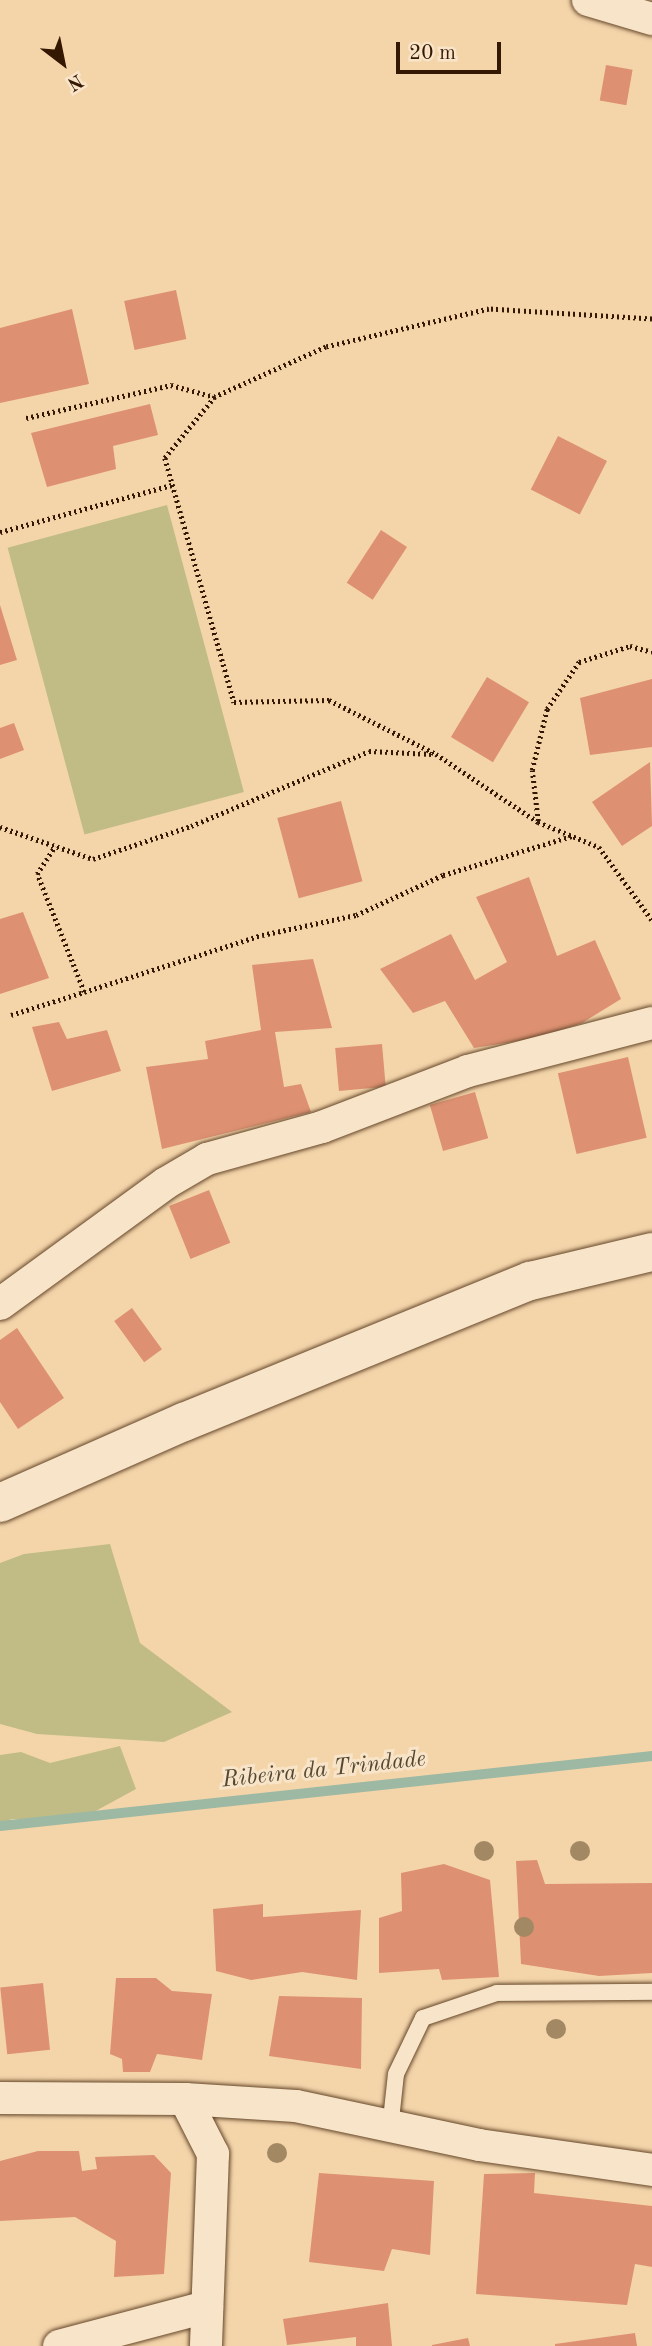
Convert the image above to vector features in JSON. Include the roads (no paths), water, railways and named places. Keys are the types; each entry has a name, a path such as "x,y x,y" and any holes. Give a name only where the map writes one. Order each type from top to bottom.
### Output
{"street":[{"path":"588,0 652,19"},
{"path":"0,1304 166,1183 207,1159 321,1127 468,1071 652,1023"},
{"path":"0,1503 184,1422 530,1281 652,1252"},
{"path":"0,2098 184,2099 296,2106 390,2129 652,2169"},
{"path":"184,2099 212,2154 206,2346"},
{"path":"59,2346 207,2307"}],"lane":[{"path":"390,2129 396,2074 424,2018 497,1993 652,1992"}],"waterway":[{"name":"Ribeira da Trindade","path":"0,1826 652,1756"}]}
